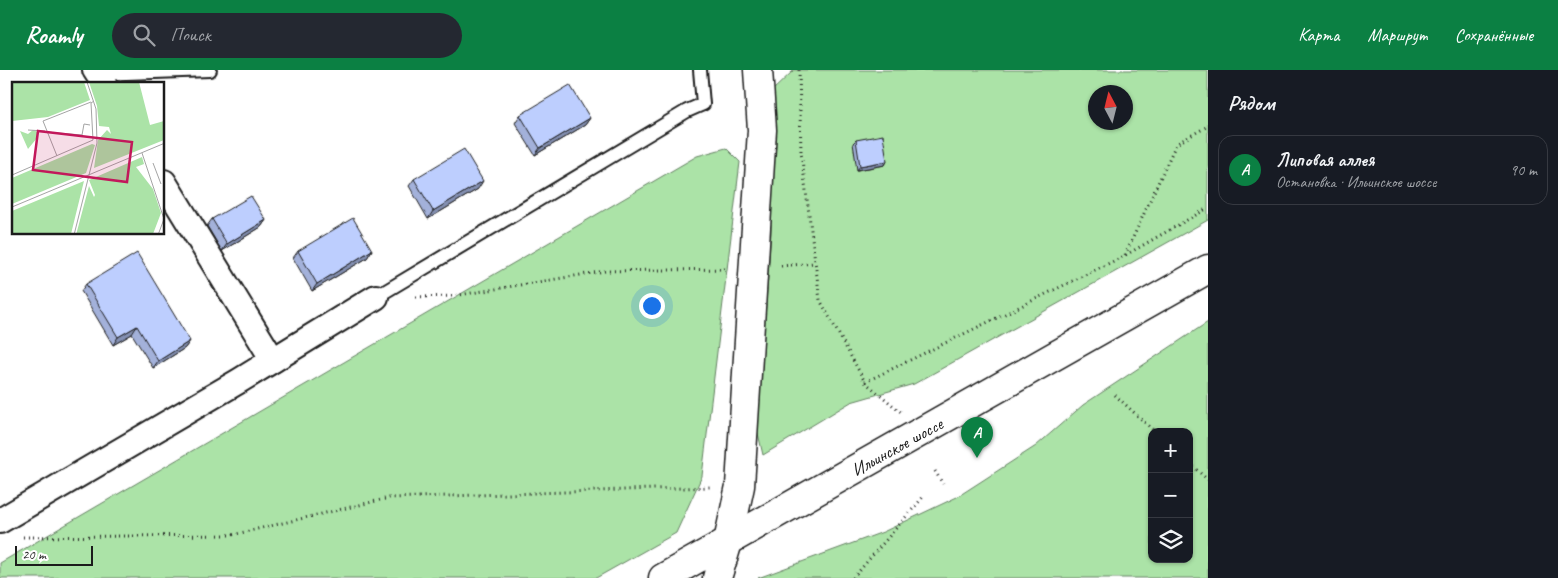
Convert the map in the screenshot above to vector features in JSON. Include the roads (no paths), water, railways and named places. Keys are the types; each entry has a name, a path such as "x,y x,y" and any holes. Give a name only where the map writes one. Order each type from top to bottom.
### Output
{"main road":[{"path":"717,578 728,542 740,486 762,130 758,70"},
{"name":"Ильинское шоссе","path":"663,578 1208,269"}],"street":[{"path":"165,184 272,360"},
{"path":"0,521 376,298"}],"lane":[{"path":"99,76 210,70"},
{"path":"376,298 702,104 700,70"}],"place":[{"name":"Липовая аллея","path":"977,458"}]}
